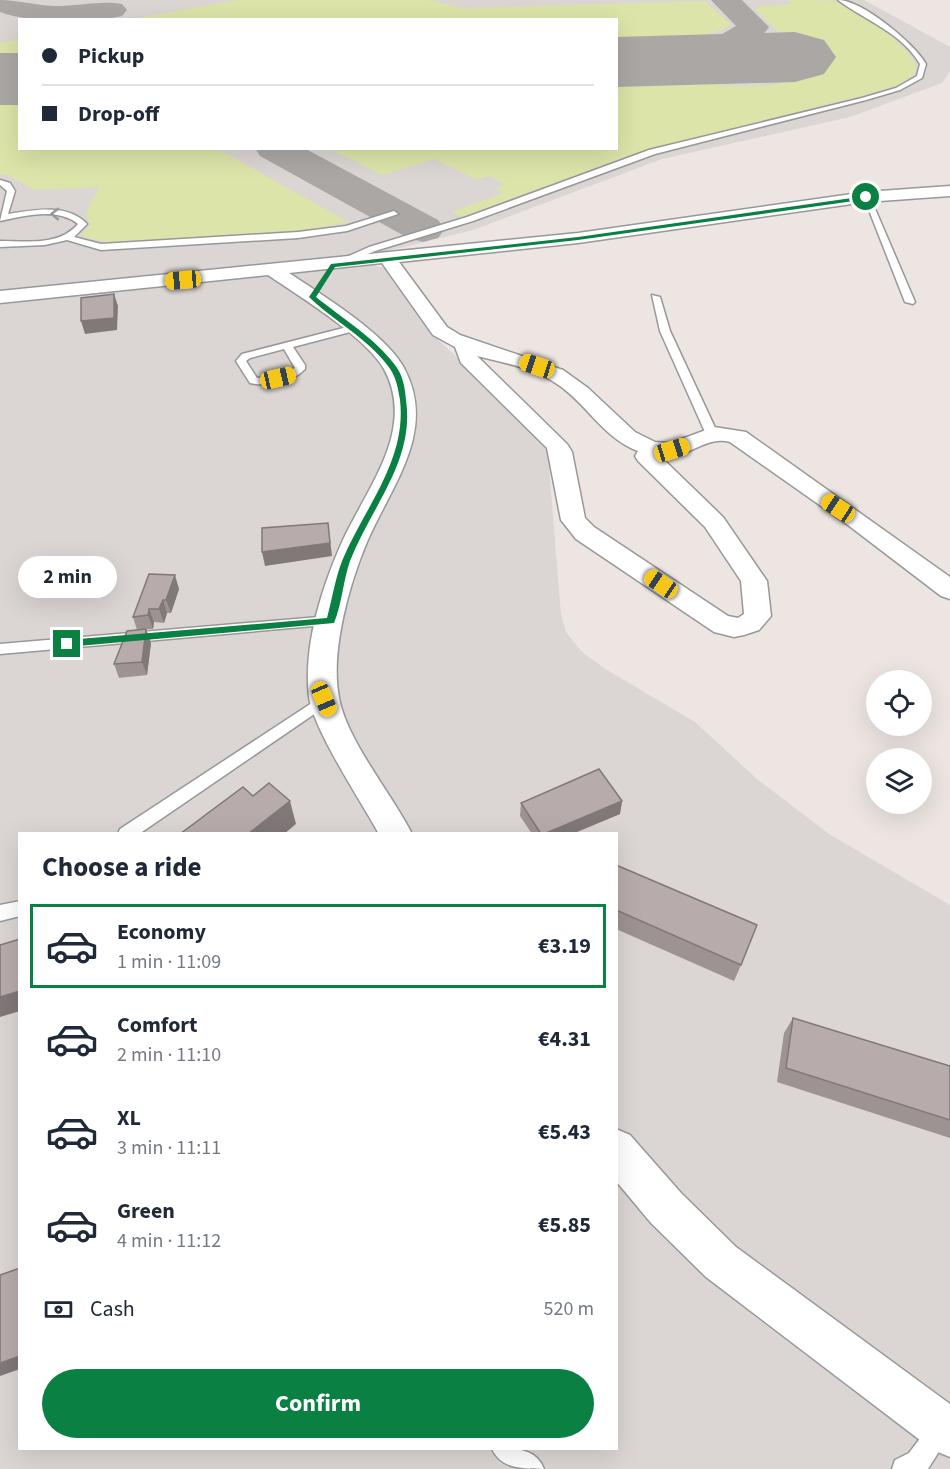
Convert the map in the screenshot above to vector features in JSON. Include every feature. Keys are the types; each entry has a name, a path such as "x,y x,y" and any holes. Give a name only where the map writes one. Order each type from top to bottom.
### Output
{"street":[{"path":"0,297 333,265 578,238 866,197 950,192"},
{"path":"388,259 440,331 464,345 557,374 572,384 623,431 651,448 672,450 711,432 727,433 738,437 857,520 950,590"},
{"path":"312,297 333,265"},
{"path":"274,271 312,297 379,351 393,368 401,385 406,420 397,457 384,489 346,562 331,621 324,699 335,725 395,832"},
{"path":"464,345 468,359 556,444 561,452 573,520 585,533 718,623 741,628 752,623 758,616 754,581 714,522 646,456 651,448"},
{"path":"618,1151 666,1208 721,1262 946,1430"}],"lane":[{"path":"333,265 372,249 470,219 615,164 874,96 909,84 920,77 923,64 910,47 879,22 842,0"},
{"path":"0,182 7,185 11,192 10,201 1,217"},
{"path":"866,197 910,302"},
{"path":"0,244 68,238 101,247 111,247 298,236 347,228 394,213"},
{"path":"1,217 64,214 77,218 83,224 79,232 68,238"},
{"path":"655,297 665,332 711,432"},
{"path":"288,347 300,365 300,369 295,374 261,382 254,381 241,361 246,356 351,329"},
{"path":"0,649 331,621"},
{"path":"129,832 324,699"},
{"path":"0,913 18,908"},
{"path":"904,1469 918,1462 946,1430"},
{"path":"505,1450 532,1469"}],"shaded area":[{"path":"0,0 864,0 950,47 950,71 942,83 850,117 662,159 473,230 375,254 371,257 376,266 384,268 432,334 547,442 561,615 566,632 582,652 607,670 695,722 757,779 829,834 950,905 950,1469 0,1469"}],"green space":[{"path":"237,0 429,0 463,8 705,1 730,24 727,28 680,43 618,48 618,18 139,18"},
{"path":"788,0 835,1 857,11 902,46 916,65 915,73 899,85 879,91 639,152 461,217 452,212 503,193 495,188 505,184 489,176 477,180 434,159 382,175 332,150 618,150 618,79 664,78 757,86 792,80 807,72 808,67 798,52 755,9 761,6 792,4"},
{"path":"18,40 18,64 0,64 0,43"},
{"path":"0,96 18,96 18,150 220,150 348,222 279,233 129,244 113,243 81,236 90,225 86,214 99,187 35,190 8,175 0,175"}],"building":[{"path":"114,294 114,318 81,321 81,298"},
{"path":"328,523 330,543 262,552 262,528"},
{"path":"149,574 175,575 166,600 163,600 159,609 149,609 148,615 133,617"},
{"path":"146,629 142,662 114,664 127,631"},
{"path":"599,769 622,801 549,832 540,832 521,803"},
{"path":"269,783 290,801 251,832 183,832 243,787 253,796"},
{"path":"618,866 757,925 741,965 618,911"},
{"path":"18,940 18,992 0,997 0,945"},
{"path":"793,1018 950,1066 950,1120 786,1068"},
{"path":"18,1269 18,1357 0,1363 0,1275"}],"taxiway":[{"path":"677,61 714,52 752,30 754,27 725,0"},
{"path":"0,1 40,14 69,15 112,10"},
{"path":"278,150 423,229"}],"runway":[{"path":"618,62 795,57"},
{"path":"0,79 18,79"}],"route":[{"path":"67,644 331,621 346,562 384,489 397,457 406,420 401,385 393,368 379,351 312,297 326,281 333,265 627,232 866,197"}]}
